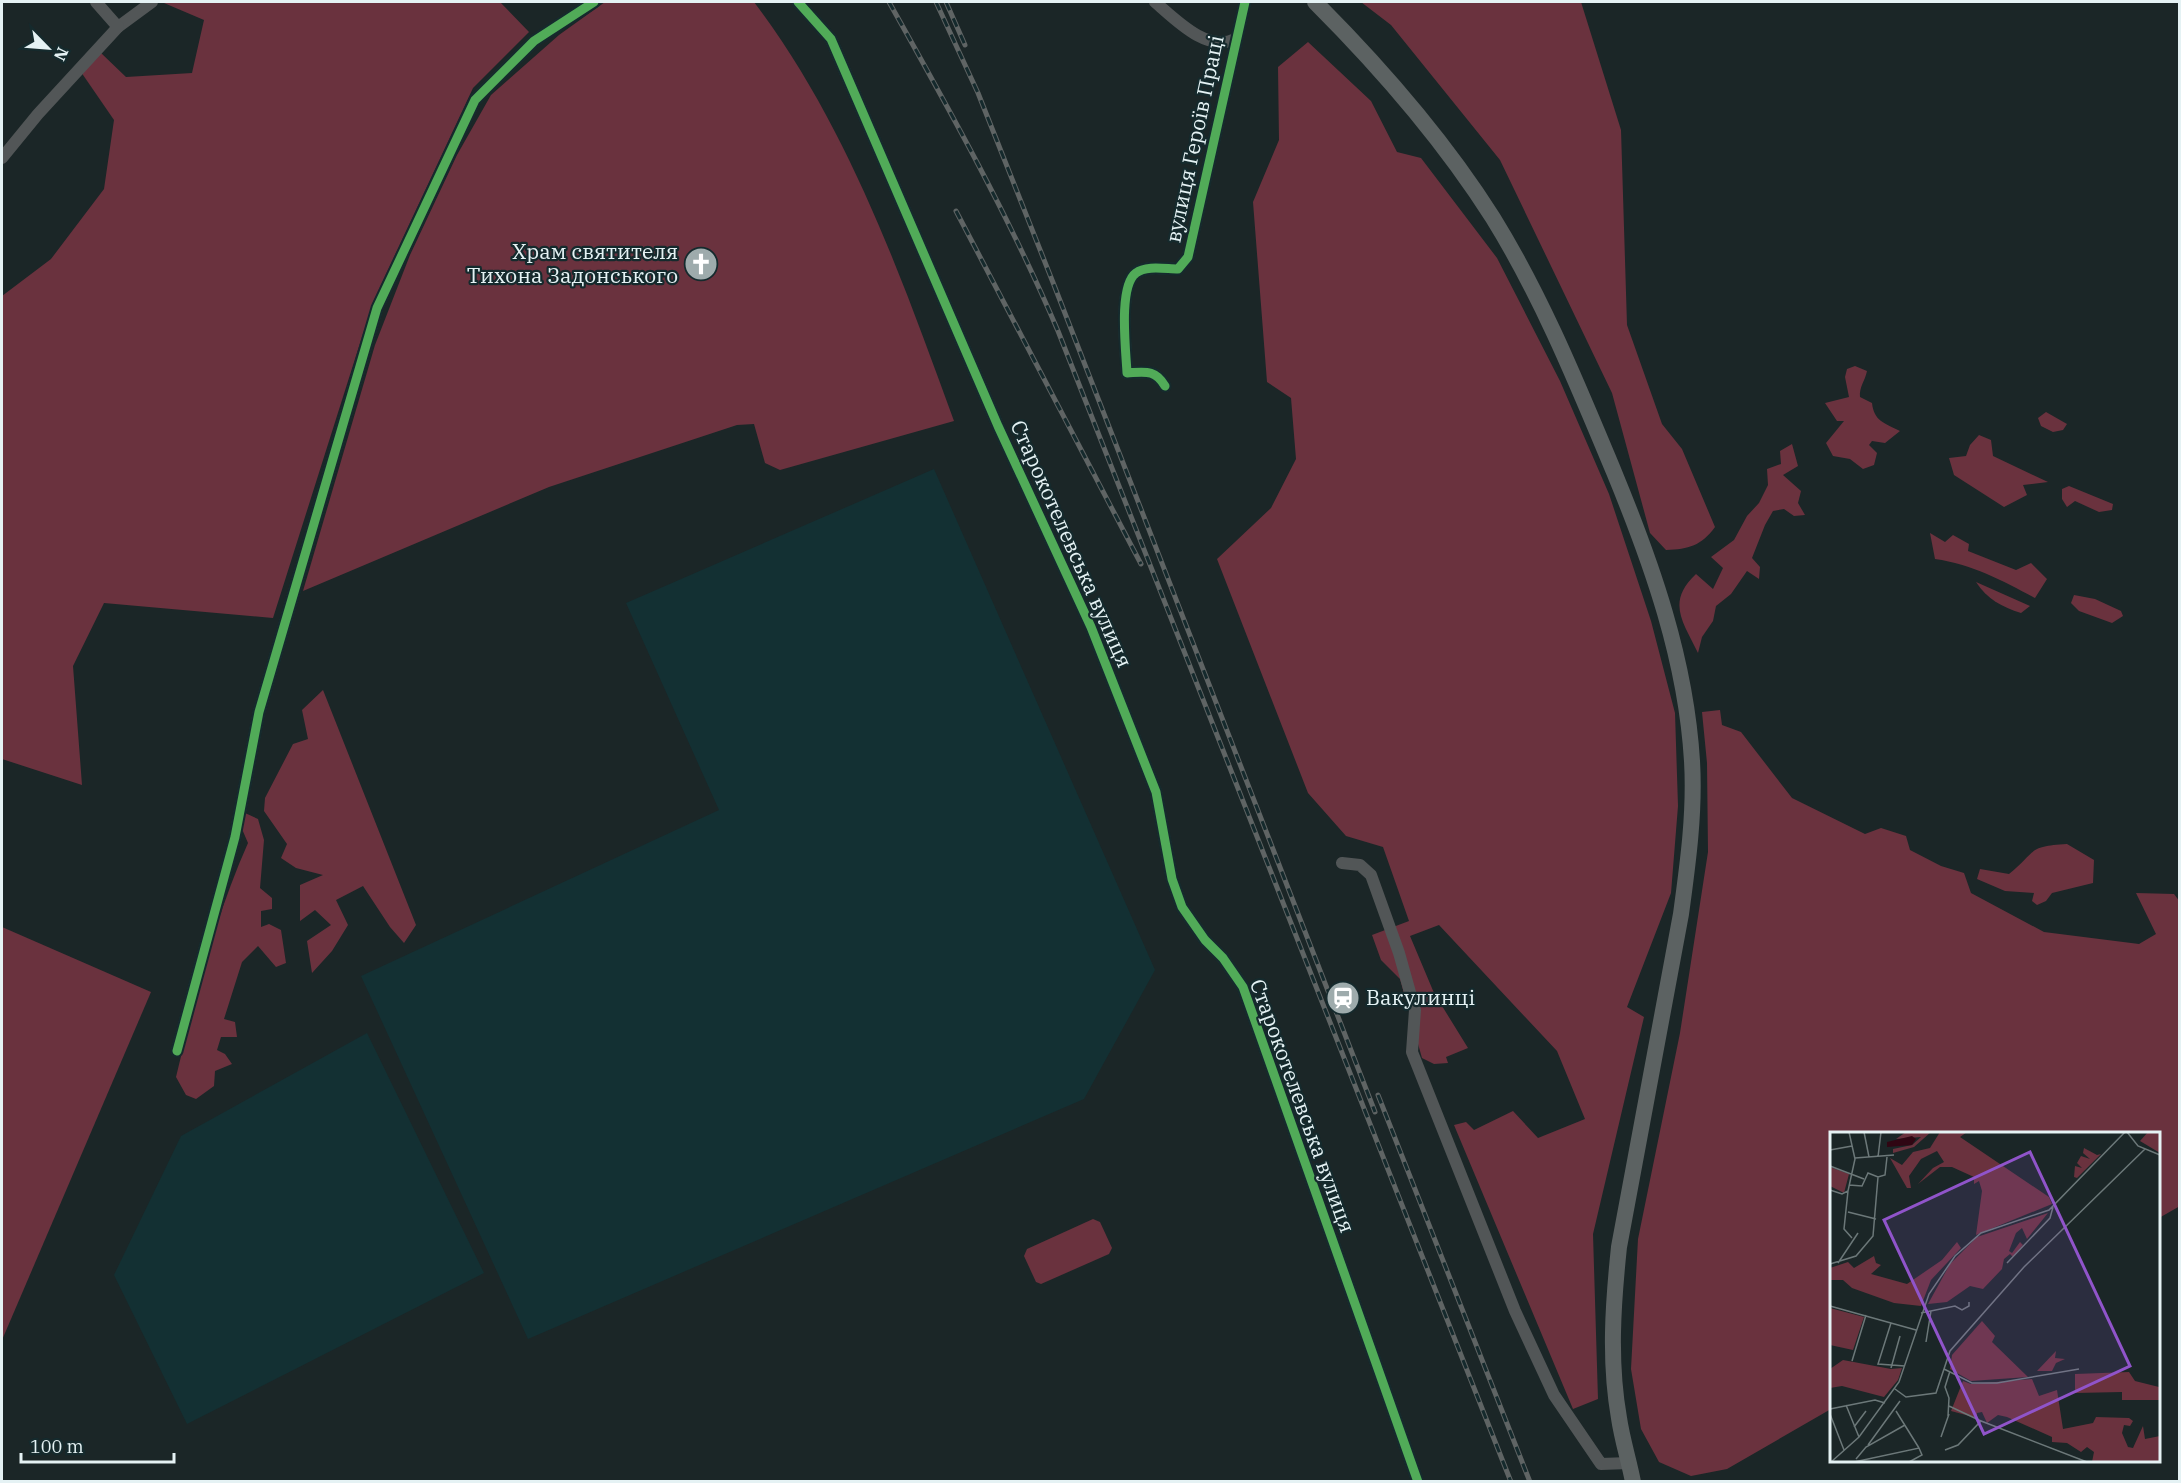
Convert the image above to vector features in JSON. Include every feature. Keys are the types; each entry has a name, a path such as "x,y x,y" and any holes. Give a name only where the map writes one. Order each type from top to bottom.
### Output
{"main road":[{"path":"1315,2 1386,76 1432,133 1493,219 1523,272 1565,359 1631,513 1667,616 1685,696 1692,761 1692,816 1687,865 1619,1247 1613,1299 1612,1352 1618,1418 1634,1482"}],"street":[{"path":"96,2 118,27"},
{"path":"2,158 38,114 118,27 152,2"},
{"path":"177,1051 232,847 259,712 377,308 475,100 534,41 594,2"},
{"name":"Старокотелевська вулиця","path":"798,2 831,39 998,426 1091,627 1156,792 1172,879 1182,907 1243,987 1418,1482"},
{"path":"1155,2 1207,40 1218,44 1234,39"},
{"name":"вулиця Героїв Праці","path":"1164,386 1158,375 1151,372 1127,373 1125,295 1129,281 1136,272 1147,269 1178,269 1188,257 1234,39 1245,2"},
{"path":"1342,863 1360,865 1371,874 1400,953 1415,1010 1412,1052 1515,1311 1554,1395 1601,1464 1629,1462"}],"shaded area":[{"path":"500,2 529,32 473,88 373,302 273,618 104,603 73,666 82,785 2,759 2,296 51,259 104,189 114,120 81,72 101,53 126,77 192,73 204,20 164,3"},
{"path":"605,2 754,2 817,99 845,151 892,257 954,421 780,470 765,463 754,424 737,425 549,487 303,591 375,345 410,255 457,155 491,95 559,35"},
{"path":"1361,2 1581,2 1621,130 1627,325 1662,424 1682,449 1715,527 1699,542 1681,549 1666,550 1650,533 1612,393 1500,160 1391,25"},
{"path":"1308,42 1371,101 1397,152 1421,158 1497,258 1560,381 1609,494 1651,621 1675,713 1678,806 1671,893 1627,1007 1644,1017 1593,1234 1598,1399 1573,1409 1454,1125 1466,1122 1474,1130 1513,1111 1538,1138 1585,1119 1557,1051 1439,925 1410,936 1434,993 1468,1048 1446,1057 1448,1063 1434,1064 1422,1058 1400,979 1381,960 1372,935 1409,921 1383,847 1346,836 1308,793 1217,559 1271,508 1296,459 1291,398 1267,382 1253,202 1279,140 1278,67"},
{"path":"1855,366 1867,371 1860,390 1860,397 1872,403 1875,414 1881,421 1900,431 1885,443 1872,441 1869,445 1877,453 1874,465 1863,469 1850,459 1833,456 1826,443 1844,421 1837,421 1825,403 1849,397 1845,377 1847,369"},
{"path":"2046,412 2067,424 2063,430 2053,432 2041,426 2038,418"},
{"path":"1979,435 1991,440 1993,456 2048,482 2023,485 2027,495 2004,507 1954,475 1949,458 1966,456 1970,445"},
{"path":"1792,444 1798,466 1783,475 1801,491 1798,503 1805,515 1794,516 1784,509 1773,511 1752,558 1760,567 1759,579 1747,571 1731,594 1716,606 1713,621 1702,637 1698,653 1680,612 1679,603 1682,594 1696,574 1713,589 1723,568 1711,557 1734,540 1747,516 1759,503 1768,485 1767,469 1781,464 1780,451"},
{"path":"934,469 1155,970 1084,1099 528,1339 361,976 719,810 626,603"},
{"path":"2069,486 2113,504 2112,510 2099,512 2075,501 2067,507 2062,499 2062,489"},
{"path":"1930,533 1945,542 1953,535 1969,544 1968,551 2016,570 2031,563 2047,579 2035,598 1974,569 1935,559"},
{"path":"1976,582 2030,606 2021,613 2008,608 1990,598"},
{"path":"2074,595 2095,599 2121,611 2123,616 2112,623 2079,611 2071,603"},
{"path":"323,690 416,925 404,943 390,927 363,886 336,900 348,925 332,951 312,973 307,941 331,925 315,910 300,921 300,885 323,875 296,868 281,858 287,844 264,811 265,798 293,744 308,739 302,710"},
{"path":"1720,710 1722,725 1741,732 1792,798 1865,834 1881,828 1906,836 1910,850 1941,866 1964,873 1971,893 2044,932 2139,944 2156,934 2136,893 2174,894 2180,902 2180,1206 2160,1217 2160,1132 1830,1132 1830,1410 1727,1469 1691,1476 1659,1462 1641,1429 1631,1369 1638,1239 1680,1033 1708,852 1707,763 1702,712"},
{"path":"245,813 258,819 264,840 260,888 272,898 272,909 261,911 261,927 269,924 281,930 286,963 276,967 258,946 242,962 224,1019 235,1022 237,1037 221,1037 217,1050 225,1054 232,1064 215,1071 214,1086 196,1099 186,1095 176,1077 198,988 216,929 248,843 242,829"},
{"path":"2067,844 2094,860 2093,883 2052,893 2046,901 2037,905 2032,901 2034,893 2005,891 1977,879 1980,869 2009,874 2038,849"},
{"path":"2,927 151,992 2,1340"},
{"path":"367,1033 484,1273 187,1424 114,1275 181,1136"},
{"path":"1093,1219 1100,1222 1112,1248 1109,1254 1041,1284 1036,1282 1024,1256 1027,1249"}],"railway":[{"path":"889,2 999,205 1058,331 1511,1482"},
{"path":"936,2 978,93 1054,285 1375,1112"},
{"path":"946,2 965,45"},
{"path":"956,211 1141,564"},
{"path":"1378,1095 1530,1482"}],"cycle path":[{"path":"177,1051 235,837 259,712 377,308 475,100 534,41 594,2"},
{"path":"798,2 831,39 998,426 1091,627 1156,792 1172,879 1182,907 1243,987 1418,1482"},
{"path":"1165,386 1153,374 1127,373 1124,320 1127,291 1130,280 1136,273 1151,268 1178,269 1188,257 1245,2"}],"place":[{"name":"Храм святителя Тихона Задонського","path":"701,264"},
{"name":"Вакулинці","path":"1343,998"}]}
